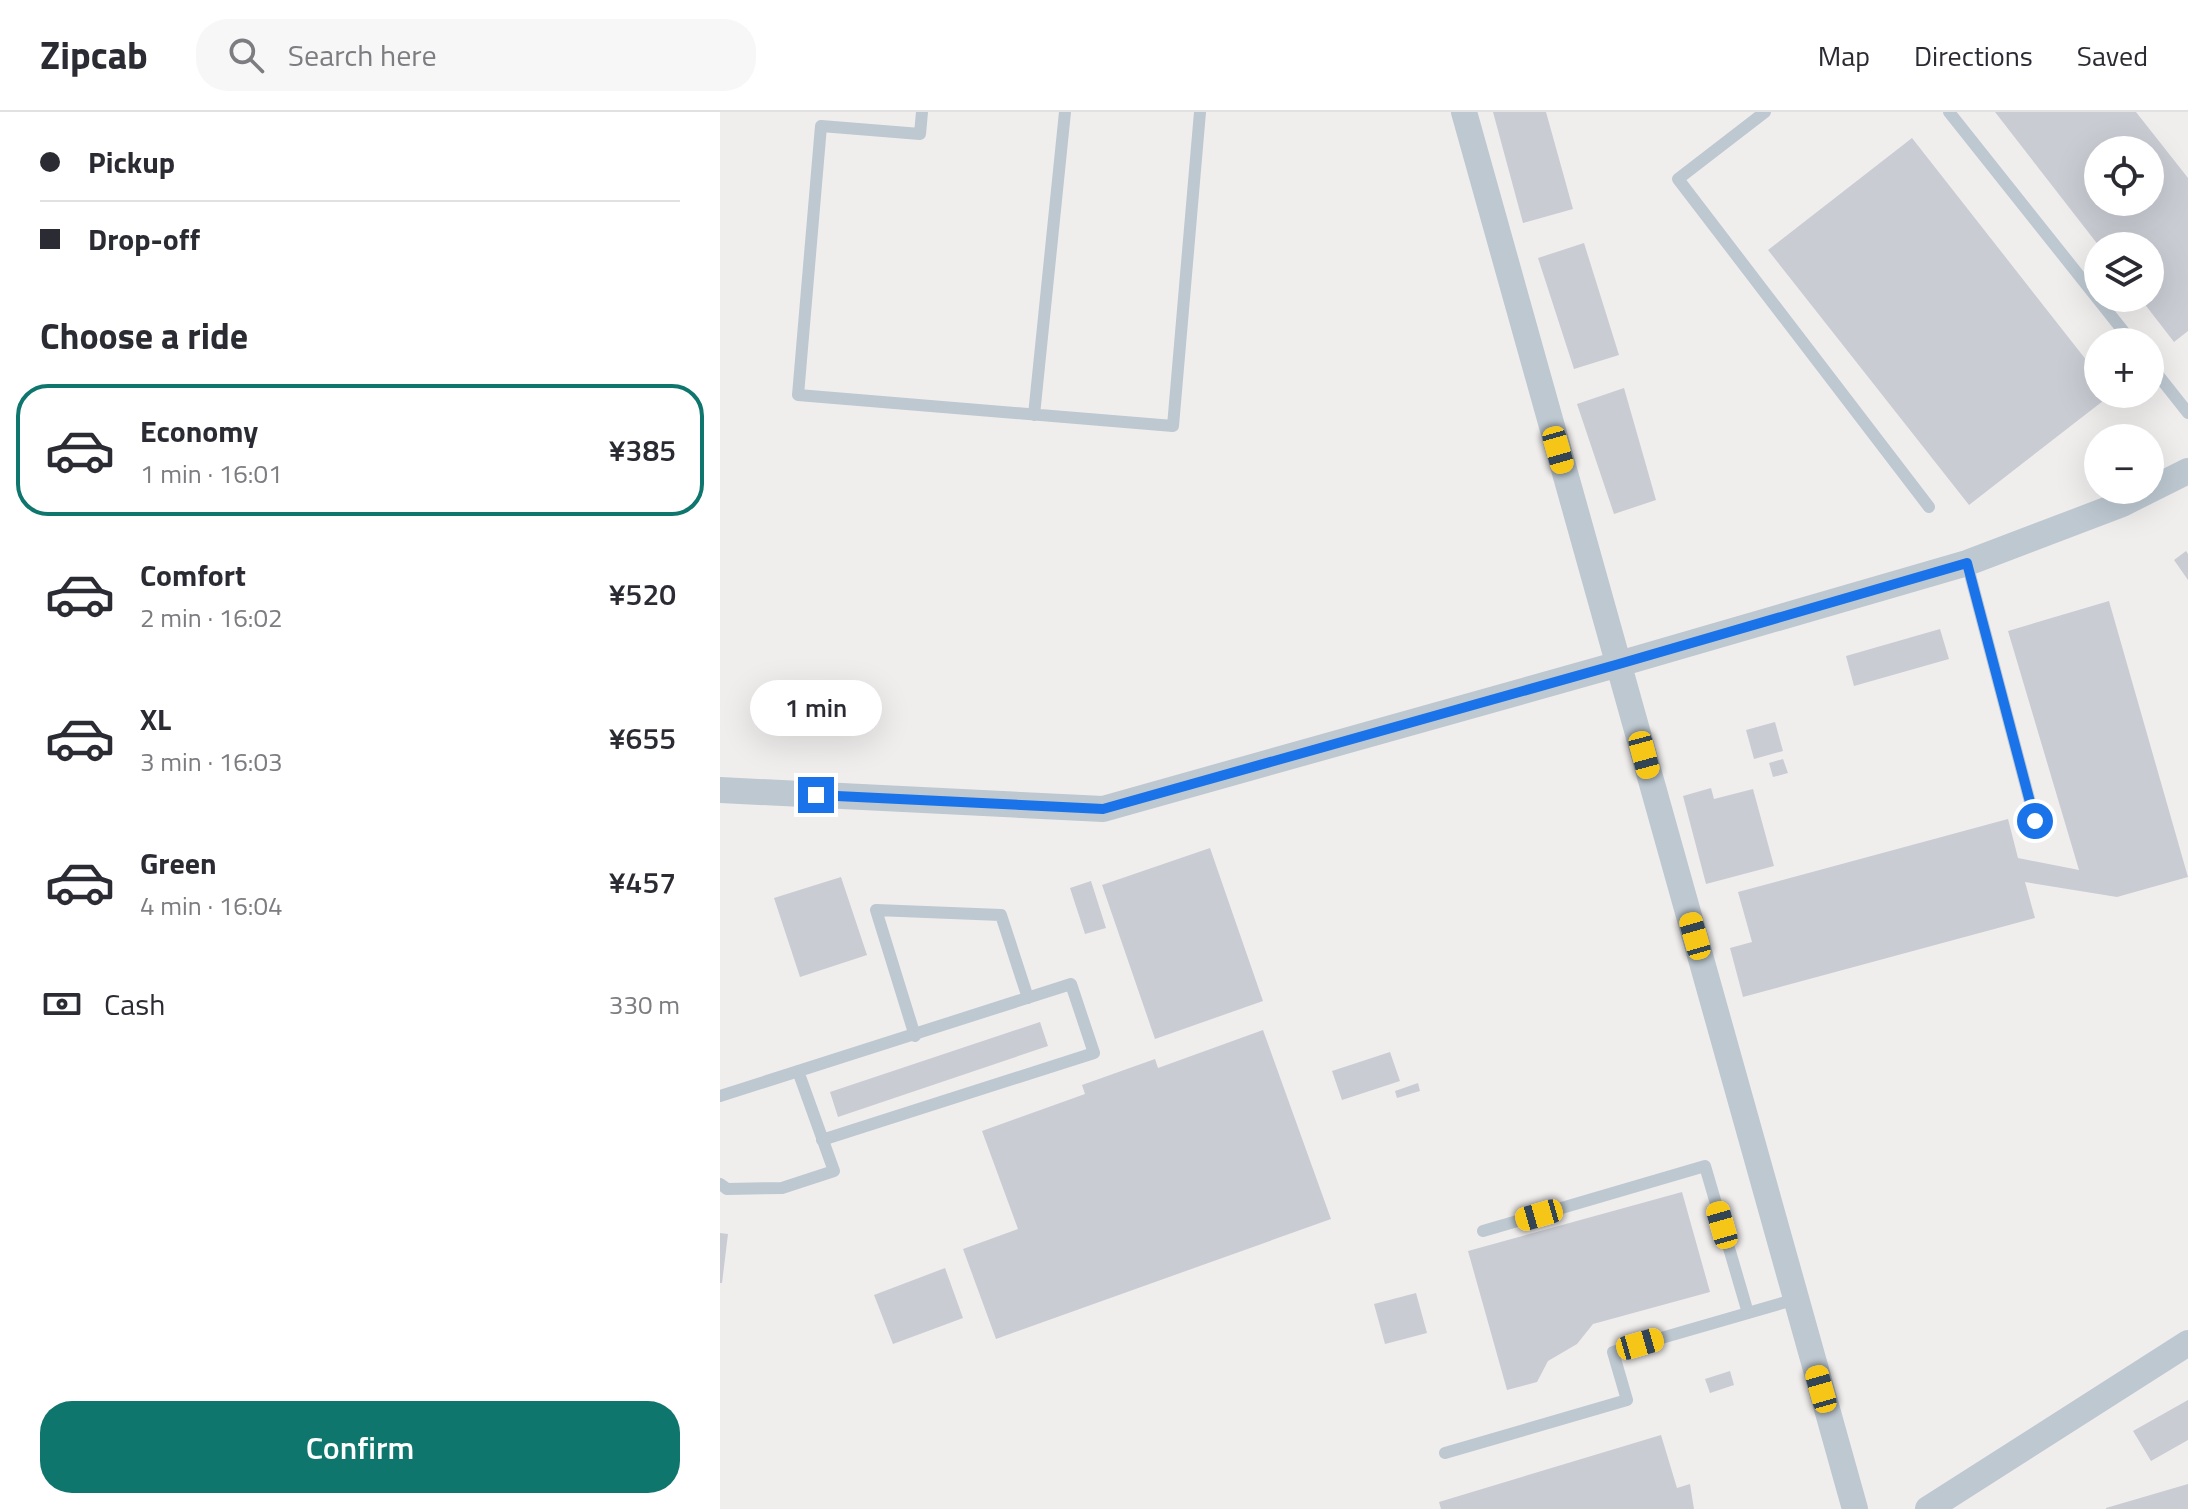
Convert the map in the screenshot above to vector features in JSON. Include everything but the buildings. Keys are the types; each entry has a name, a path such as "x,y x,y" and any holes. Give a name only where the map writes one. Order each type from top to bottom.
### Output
{"street":[{"path":"1464,112 1855,1509"},
{"path":"720,790 1103,809 1967,563 2122,504 2188,471"},
{"path":"1928,1509 2188,1343"}],"lane":[{"path":"922,112 920,134 821,126 798,395 1173,426 1200,112"},
{"path":"1034,415 1065,112"},
{"path":"1765,112 1678,179 1929,507"},
{"path":"1949,112 2121,328"},
{"path":"2164,383 2188,413"},
{"path":"1967,563 2035,821"},
{"path":"915,1036 876,910 1001,915 1028,998"},
{"path":"720,1096 1071,984 1094,1053 822,1140"},
{"path":"720,1184 727,1189 782,1188 834,1171 798,1071"},
{"path":"1483,1231 1705,1166 1748,1313"},
{"path":"1445,1453 1627,1400 1613,1352 1796,1299"}],"route":[{"path":"816,795 1103,809 1967,563 2035,821"}]}
